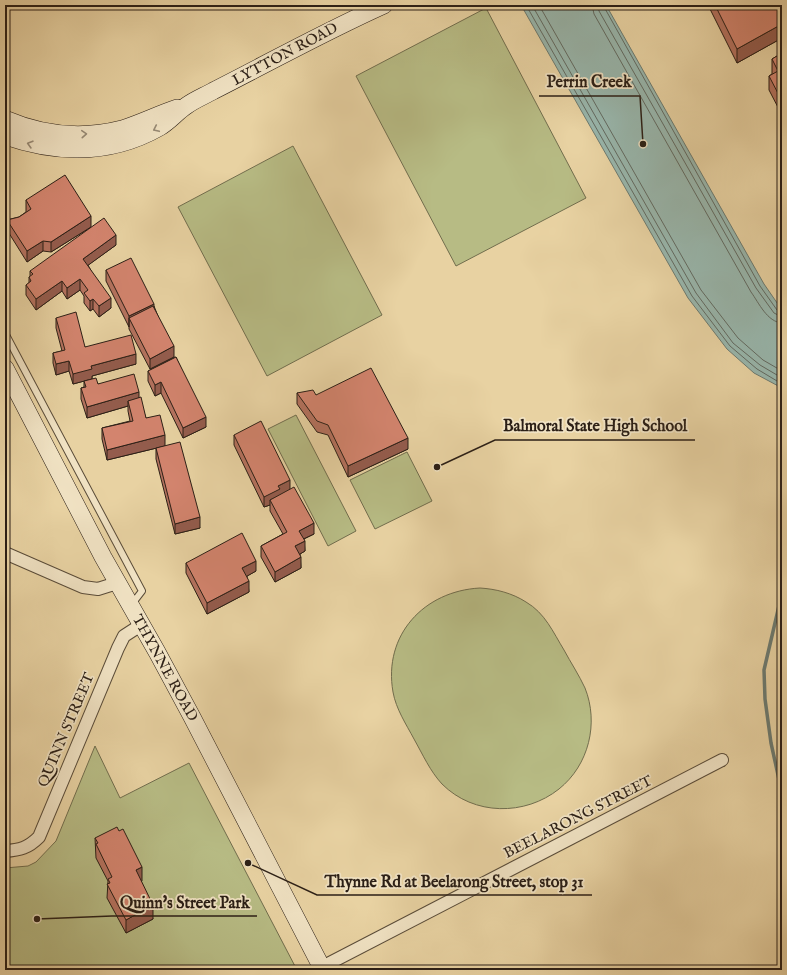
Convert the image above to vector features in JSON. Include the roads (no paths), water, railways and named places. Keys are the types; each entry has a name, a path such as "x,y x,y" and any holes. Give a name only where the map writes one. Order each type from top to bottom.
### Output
{"main road":[{"name":"LYTTON ROAD","path":"5,119 22,126 46,132 70,135 107,132 124,128 153,116 187,105 348,21 384,5"},
{"name":"LYTTON ROAD","path":"5,136 52,149 80,150 101,147 124,142 161,126 187,105"},
{"name":"THYNNE ROAD","path":"5,368 117,583 192,717 322,969"}],"street":[{"path":"5,553 83,587 98,590 117,583"},
{"name":"QUINN STREET","path":"5,851 22,850 31,845 38,837 120,644 124,636 141,625"},
{"name":"BEELARONG STREET","path":"322,969 722,760"}],"lane":[{"path":"5,333 142,591 130,607"}],"water":[{"path":"521,5 606,5 764,284 782,310 782,388 754,373 727,349 688,298"}],"waterway":[{"path":"782,593 764,670 765,699 771,743 780,784 782,809"}],"place":[{"name":"Perrin Creek","path":"643,144"},
{"name":"Balmoral State High School","path":"437,467"},
{"name":"Thynne Rd at Beelarong Street, stop 31","path":"248,863"},
{"name":"Quinn's Street Park","path":"37,919"}]}
